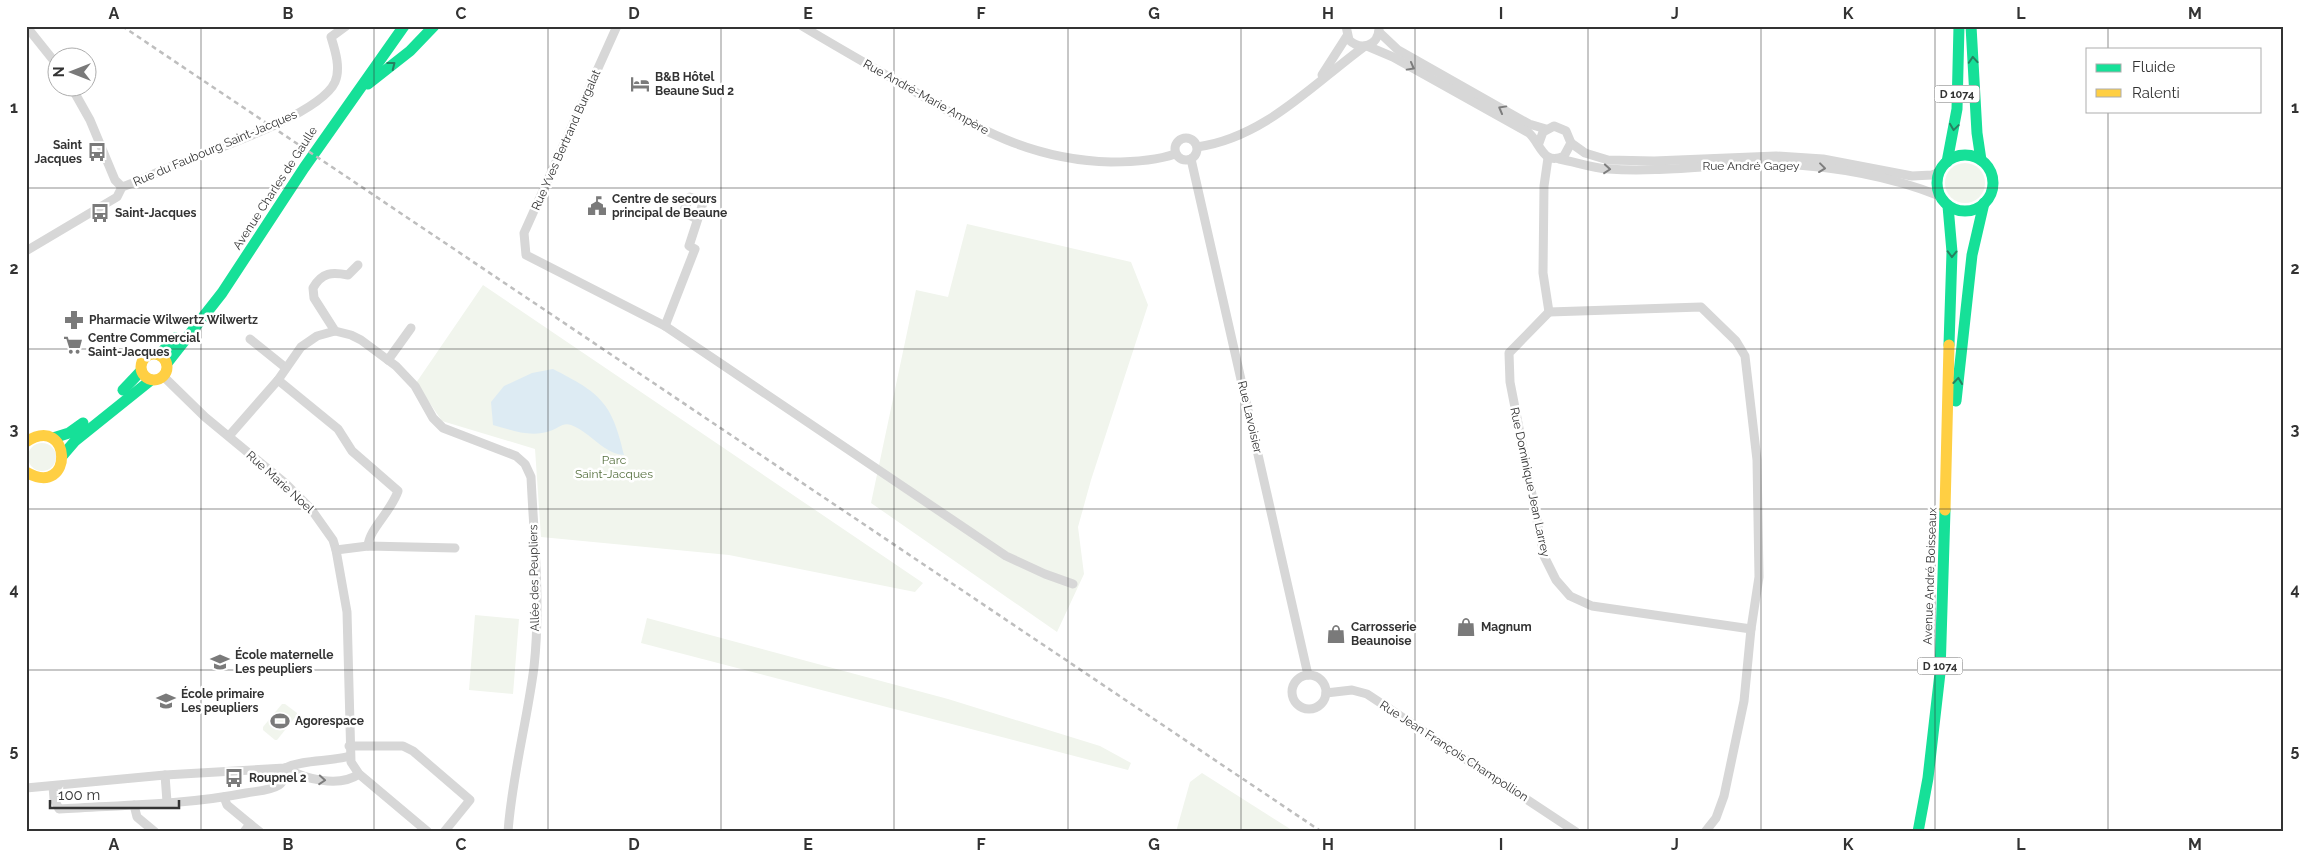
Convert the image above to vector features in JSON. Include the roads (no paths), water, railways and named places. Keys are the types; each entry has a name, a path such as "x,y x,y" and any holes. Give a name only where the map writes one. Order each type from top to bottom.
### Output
{"main road":[{"name":"Avenue Charles de Gaulle","path":"163,359 216,289 325,124 399,26"},
{"name":"Avenue Charles de Gaulle","path":"163,359 222,293 354,96 404,26"},
{"path":"354,96 410,51 434,26"},
{"name":"D 1074","path":"1947,162 1956,109 1959,26"},
{"name":"D 1074","path":"1971,26 1977,133 1981,160"},
{"path":"1964,156 1981,160 1988,168 1993,184 1990,195 1984,203 1970,210 1962,211 1948,206 1940,196 1937,184 1940,172 1947,162 1964,156"},
{"name":"Avenue André Boisseaux","path":"1946,499 1972,255 1984,203"},
{"name":"Avenue André Boisseaux","path":"1918,832 1928,778 1940,673 1952,252 1948,206"},
{"name":"Avenue Charles de Gaulle","path":"53,438 69,433 99,411 132,382 141,371 144,358 150,354 163,359"},
{"name":"Avenue Charles de Gaulle","path":"163,359 166,372 164,376"},
{"path":"141,371 145,377 151,380 158,380 164,376"},
{"path":"28,475 43,479 55,474 61,467 63,455 74,441 151,380"},
{"path":"29,437 53,438 59,444 63,455"}],"street":[{"path":"26,26 48,54"},
{"name":"Rue du Faubourg Saint-Jacques","path":"26,251 117,198 122,187 227,145 304,110 324,96 335,81 337,63 331,37 346,26"},
{"name":"Rue Yves Bertrand Burgalat","path":"617,26 524,233 526,256 665,326"},
{"name":"Rue André-Marie Ampère","path":"802,26 969,123 1020,146 1058,156 1100,162 1135,161 1175,154"},
{"path":"1197,147 1227,140 1266,121 1375,41 1379,29"},
{"path":"1379,29 1391,44 1406,54 1529,124 1546,129"},
{"path":"1346,31 1352,43 1366,46 1393,57 1523,130 1539,143"},
{"path":"1318,81 1346,31"},
{"path":"78,98 90,120 112,176 122,187"},
{"path":"1554,126 1562,128 1569,134 1571,144 1568,153 1559,159 1548,158 1541,152 1540,135 1546,129 1554,126"},
{"path":"1182,138 1193,141 1197,147 1196,154 1191,160 1183,160 1175,154 1174,146 1182,138"},
{"name":"Rue André Gagey","path":"1571,144 1585,153 1608,160 1654,161 1776,156 1823,160 1912,176 1923,176 1940,172"},
{"path":"1548,158 1545,172 1543,273 1549,312 1701,307 1736,341 1747,365 1757,460 1759,577 1751,629 1744,701 1724,796 1716,818 1705,832"},
{"name":"Rue André Gagey","path":"1559,159 1594,167 1632,170 1747,164 1802,166 1870,176 1940,196"},
{"name":"Rue Lavoisier","path":"1191,160 1308,675"},
{"path":"697,219 689,246 695,249 665,326 1006,556 1045,574 1073,584"},
{"path":"229,436 278,380 309,340 335,331 314,298 313,288 324,274 332,272 348,275 358,265"},
{"name":"Rue Dominique Jean Larrey","path":"1549,312 1509,353 1510,382 1544,556 1556,580 1570,596 1592,606 1751,629"},
{"path":"388,360 411,328"},
{"name":"Allée des Peupliers","path":"335,331 351,335 388,360 415,386 433,418 442,428 516,456 526,464 531,477 536,592 535,643 530,698 508,832"},
{"path":"250,339 286,368"},
{"name":"Rue Marie Noel","path":"164,376 188,402 285,483 311,509 327,530 336,550 348,612 350,751 353,766 359,774"},
{"path":"278,380 338,429 352,451 398,491 393,505 370,535 368,546"},
{"path":"336,550 368,546 455,548"},
{"path":"1308,675 1321,680 1326,692 1323,702 1316,708 1306,709 1297,704 1293,696 1294,686 1299,679 1308,675"},
{"name":"Rue Jean François Champollion","path":"1326,692 1352,690 1367,694 1576,832"},
{"path":"26,788 166,775 286,768 293,764 331,761 350,751 403,746 413,751 470,800 444,832"},
{"path":"286,768 311,779 345,780 359,774 428,832"},
{"path":"53,786 54,799 59,810 134,805 224,797 278,785 285,776 286,768"},
{"path":"166,775 167,802"},
{"path":"224,797 227,805 260,832"},
{"path":"134,805 137,817 155,832"},
{"path":"244,832 250,824"}],"railway":[{"path":"122,26 1322,832"}],"place":[{"name":"B&B Hôtel Beaune Sud 2","path":"640,84"},
{"name":"Saint Jacques","path":"97,152"},
{"name":"Centre de secours principal de Beaune","path":"597,206"},
{"name":"Saint-Jacques","path":"100,213"},
{"name":"Pharmacie Wilwertz Wilwertz","path":"74,320"},
{"name":"Centre Commercial Saint-Jacques","path":"73,345"},
{"name":"Magnum","path":"1466,627"},
{"name":"Carrosserie Beaunoise","path":"1336,634"},
{"name":"École maternelle Les peupliers","path":"220,662"},
{"name":"École primaire Les peupliers","path":"166,701"},
{"name":"Agorespace","path":"280,721"},
{"name":"Roupnel 2","path":"234,778"}],"park label":[{"name":"Parc Saint-Jacques","path":"614,467"}]}
